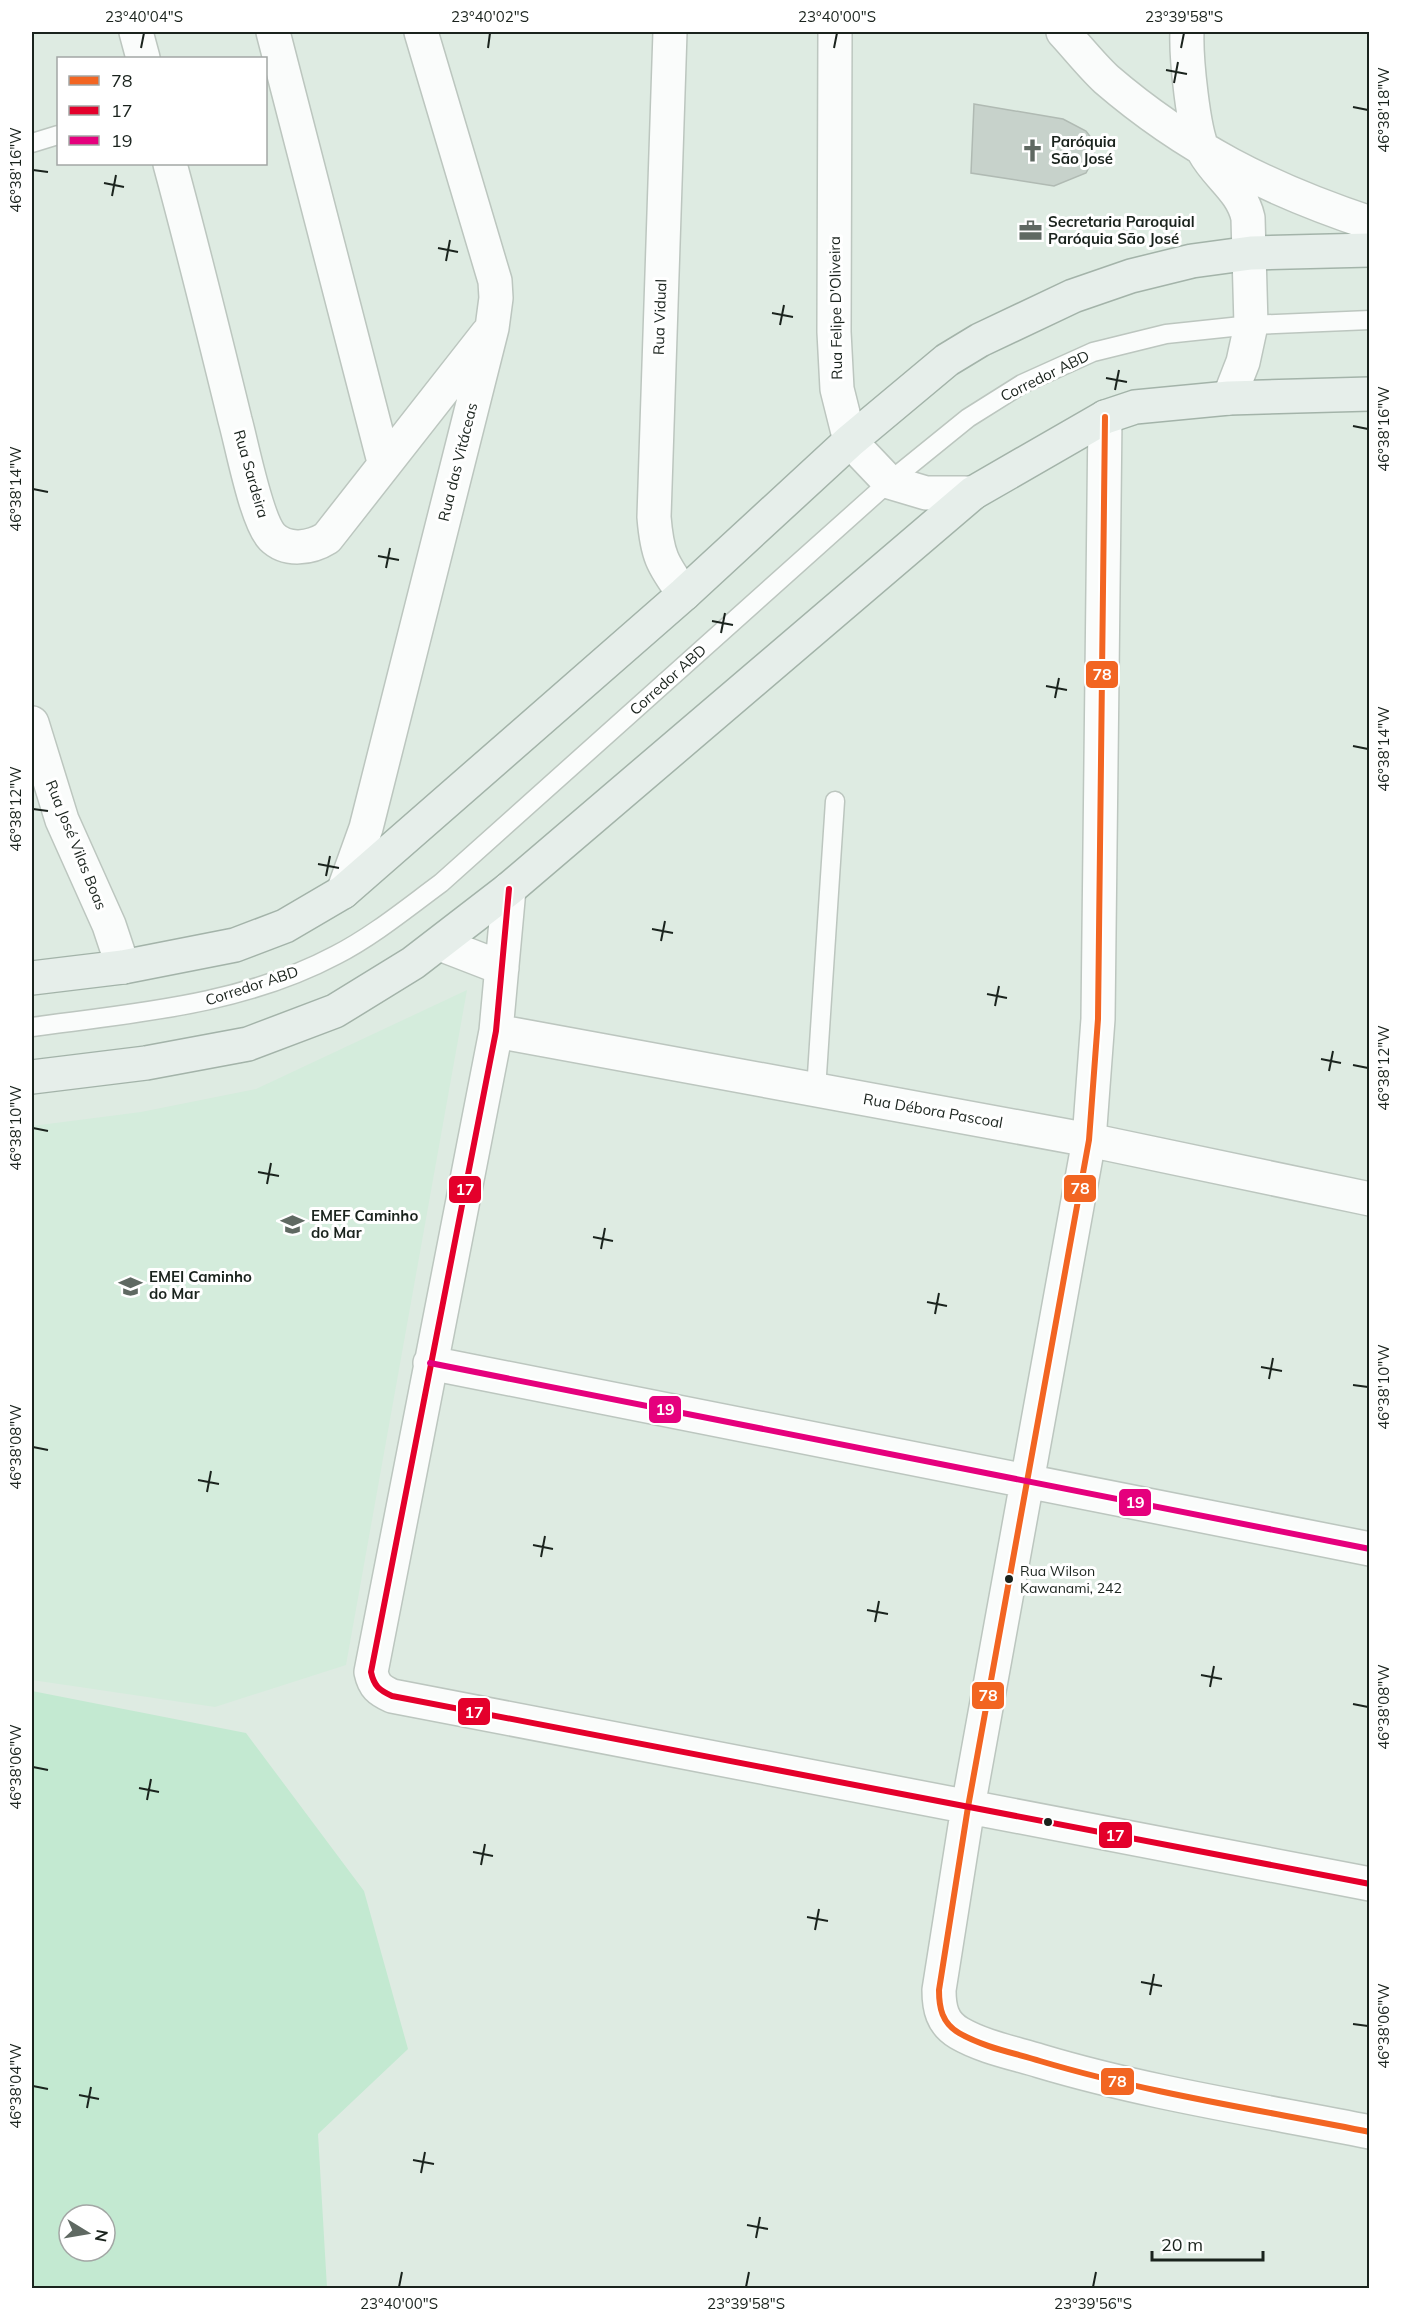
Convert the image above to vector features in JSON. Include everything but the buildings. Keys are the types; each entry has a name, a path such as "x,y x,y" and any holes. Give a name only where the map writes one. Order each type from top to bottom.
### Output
{"main road":[{"path":"32,978 123,967 235,945 285,926 344,892 684,594 850,441 947,360 980,340 1073,296 1131,276 1192,261 1251,253 1370,250"},
{"path":"32,1077 146,1063 248,1044 335,1011 413,963 510,890 973,493 1105,417 1135,407 1229,398 1370,394"}],"street":[{"path":"136,32 143,57"},
{"path":"273,32 384,462"},
{"name":"Rua das Vitáceas","path":"344,892 366,828 492,328 496,298 495,280 421,32"},
{"name":"Rua Vidual","path":"670,32 654,517 656,548 664,566 684,594"},
{"name":"Rua Felipe D'Oliveira","path":"835,32 836,366 837,389 850,441 889,482 926,493 973,493"},
{"path":"1063,32 1106,78 1204,151 1247,175 1290,194 1370,223"},
{"path":"1187,32 1192,100 1204,151 1245,204 1251,253 1251,324 1243,362 1229,398"},
{"name":"Rua Sardeira","path":"170,165 247,468 264,523 272,537 294,547 317,544 340,522 384,462 492,328"},
{"path":"1105,417 1098,1019 1089,1140 968,1807 939,1990 939,2006 946,2021 958,2032 988,2045 1083,2074 1370,2132"},
{"name":"Rua José Vilas Boas","path":"32,723 62,820 109,926 123,967"},
{"path":"510,890 496,1031 370,1672 379,1690 392,1696 1370,1884"},
{"path":"440,944 502,968"},
{"name":"Rua Débora Pascoal","path":"496,1031 1089,1140 1370,1199"},
{"path":"430,1364 1370,1549"}],"lane":[{"path":"32,143 57,135"},
{"name":"Corredor ABD","path":"32,1028 189,1006 275,981 336,955 441,883 889,482 968,418 1022,384 1093,352 1166,334 1251,324 1370,320"},
{"path":"816,1090 834,801"}],"shaded area":[{"path":"467,990 346,1665 215,1707 32,1680 32,1126 141,1112 256,1089"},
{"path":"32,1691 246,1733 364,1891 408,2049 318,2134 327,2288 32,2288"}],"transit line":[{"name":"78","path":"1105,417 1098,1019 1089,1140 968,1807 939,1990 940,2003 945,2020 953,2029 968,2038 999,2049 1162,2092 1370,2132"},
{"name":"17","path":"509,889 496,1031 371,1672 378,1687 392,1696 1370,1884"},
{"name":"19","path":"430,1363 1370,1549"}],"place":[{"name":"Paróquia São José","path":"1033,151"},
{"name":"Secretaria Paroquial Paróquia São José","path":"1030,231"},
{"name":"EMEF Caminho do Mar","path":"293,1225"},
{"name":"EMEI Caminho do Mar","path":"131,1286"},
{"name":"Rua Wilson Kawanami, 242","path":"1009,1579"}]}
